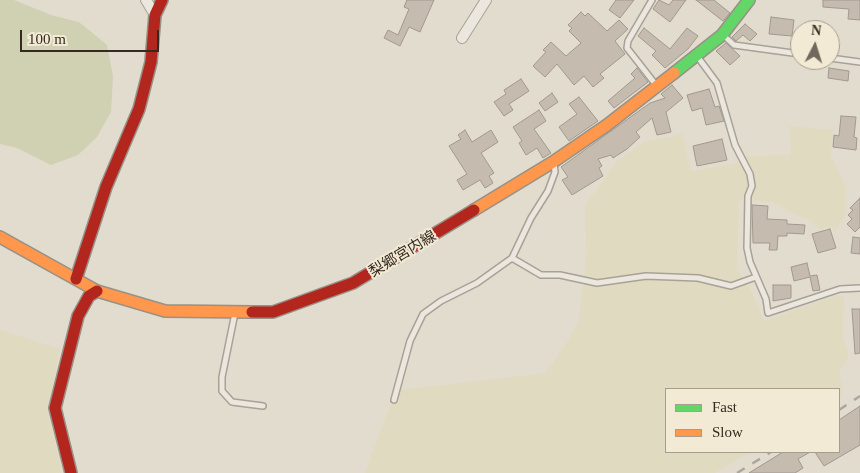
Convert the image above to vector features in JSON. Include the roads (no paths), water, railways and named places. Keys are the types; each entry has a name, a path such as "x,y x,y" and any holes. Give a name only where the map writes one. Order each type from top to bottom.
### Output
{"main road":[{"path":"76,280 106,187 139,109 151,62 155,15 162,0"},
{"name":"梨郷宮内線","path":"0,237 97,291 165,311 273,312 353,283 553,162 607,126 657,85 697,56 722,35 738,17 749,0"},
{"path":"71,473 55,408 78,316 89,296 97,291"}],"street":[{"path":"146,0 155,15"},
{"path":"462,38 486,0"}],"lane":[{"path":"652,0 628,41 628,48 657,85"},
{"path":"722,35 734,45 790,53"},
{"path":"697,56 717,83 735,144 750,174 752,186 748,196 748,248 750,262 766,300 768,313 840,289 860,288"},
{"path":"840,59 860,62"},
{"path":"394,400 410,340 423,314 441,301 477,283 512,258 531,218 548,191 555,172 553,162"},
{"path":"512,258 541,275 560,275 597,283 646,276 698,278 731,286 756,277"},
{"path":"235,312 222,377 222,391 232,402 263,406"}],"railway":[{"path":"840,409 860,396"},
{"path":"737,473 769,453"}]}
